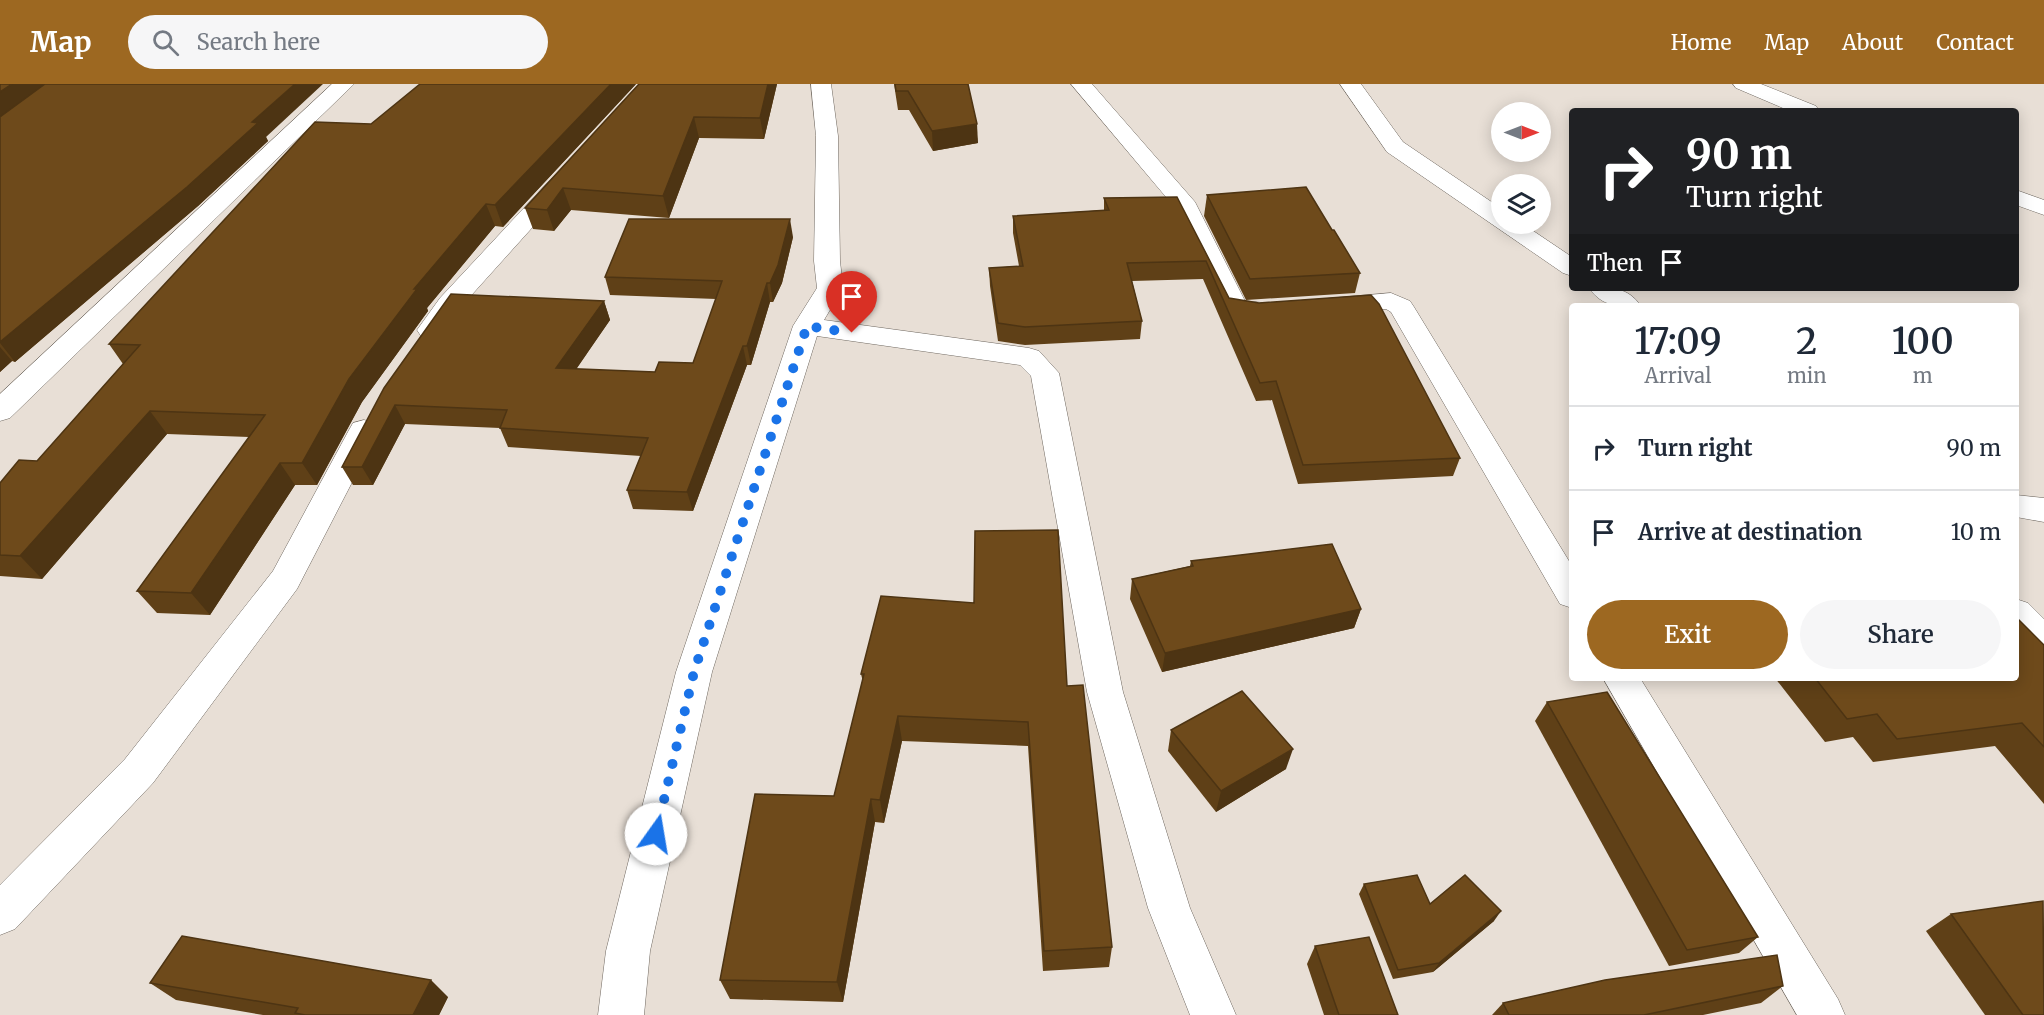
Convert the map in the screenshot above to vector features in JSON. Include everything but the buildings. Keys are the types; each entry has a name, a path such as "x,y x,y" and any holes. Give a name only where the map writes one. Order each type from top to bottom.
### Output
{"street":[{"path":"0,411 344,84"},
{"path":"621,1015 628,951 694,672 807,326 830,288 827,261 827,136 821,84"},
{"path":"1081,84 1187,207 1235,308 1256,311 1392,301 1401,307 1569,590"},
{"path":"1350,84 1395,147 1491,212"},
{"path":"1743,84 1801,108"},
{"path":"417,349 449,304 578,163"},
{"path":"2019,198 2044,208"},
{"path":"1522,234 1569,266"},
{"path":"1606,291 1624,303"},
{"path":"807,326 1029,357 1045,373 1105,692 1169,908 1213,1015"},
{"path":"0,915 140,771 285,580 379,403"},
{"path":"2019,506 2044,510"},
{"path":"2019,616 2044,642"},
{"path":"1624,681 1821,1015"}],"route":[{"path":"656,834 694,672 807,326 852,333"}]}
